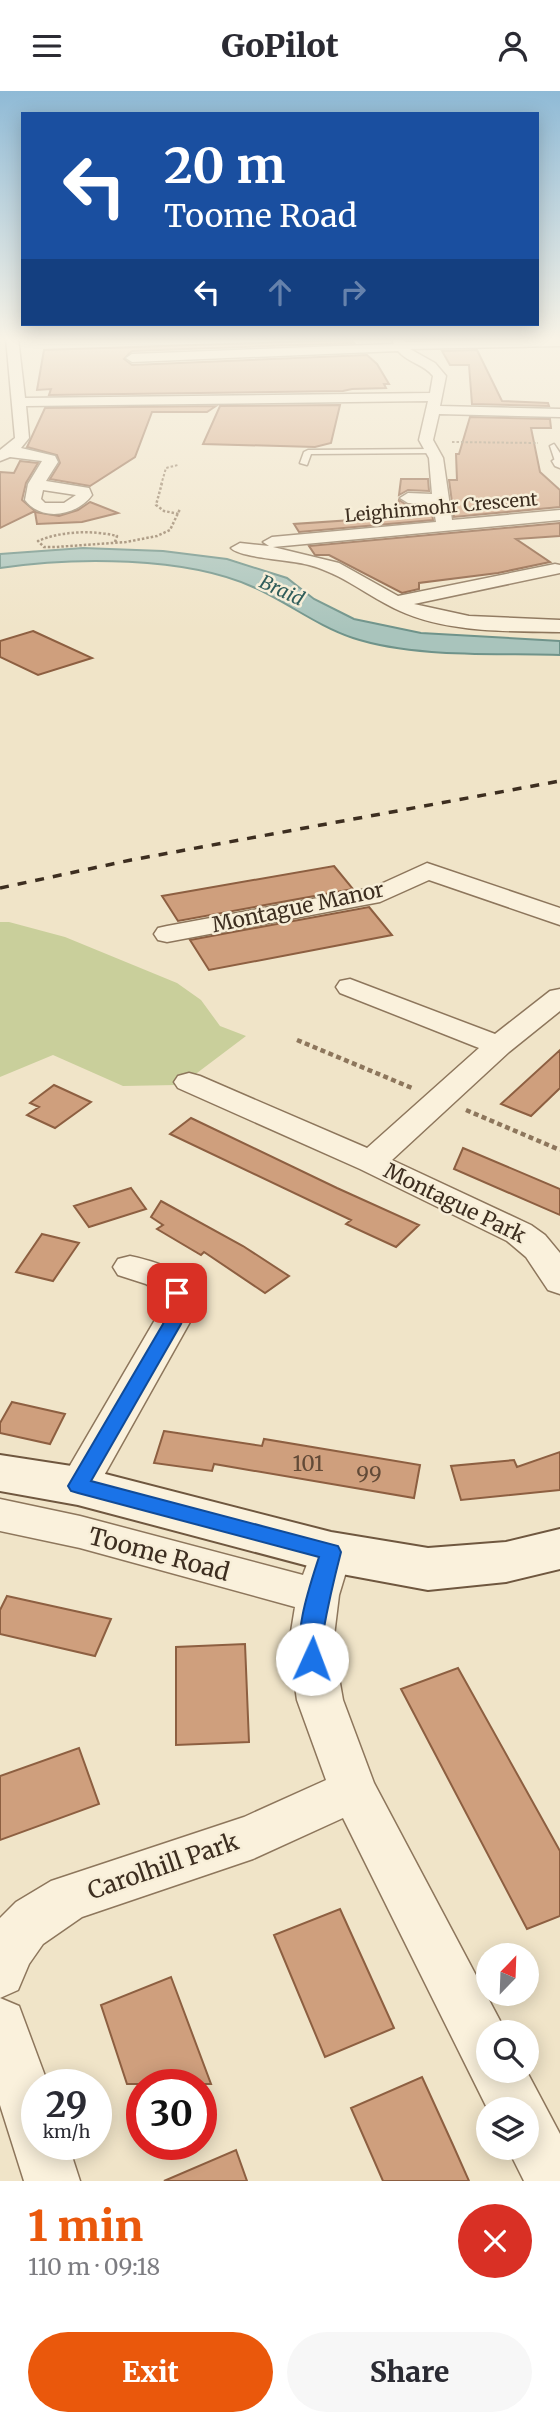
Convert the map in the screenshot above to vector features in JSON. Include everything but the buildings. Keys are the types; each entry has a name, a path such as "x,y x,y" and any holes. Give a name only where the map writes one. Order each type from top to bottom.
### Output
{"main road":[{"name":"Toome Road","path":"0,1473 78,1486 324,1574 506,1562 560,1549"}],"street":[{"path":"4,454 22,436"},
{"path":"430,436 429,447 436,458 443,519 447,526"},
{"path":"4,454 50,459 36,484"},
{"path":"408,498 440,499"},
{"name":"Leighinmohr Crescent","path":"261,550 279,540 560,515"},
{"path":"240,548 311,560 342,571 395,601 435,617 491,624 560,627"},
{"path":"395,601 549,574"},
{"name":"Montague Manor","path":"167,934 380,894 426,871 560,917"},
{"path":"350,987 499,1046"},
{"name":"Montague Park","path":"371,1162 499,1046 560,997"},
{"name":"Montague Park","path":"189,1082 371,1162 534,1242 544,1253 560,1282"},
{"path":"78,1486 177,1313 178,1302 173,1285 154,1272 130,1267"},
{"name":"Toome Road","path":"0,1515 128,1543 251,1580 324,1574"},
{"path":"324,1574 311,1644 320,1700 353,1790 476,2030"},
{"name":"Carolhill Park","path":"0,1972 6,1952 23,1927 51,1907 69,1898 253,1836 353,1790"},
{"path":"0,2025 21,2086"},
{"path":"539,2152 554,2181"},
{"path":"45,2160 52,2181"}],"lane":[{"path":"304,463 308,452 429,447"}],"path":[{"path":"429,447 556,455"},
{"path":"178,465 166,468 156,505 164,511 179,514"},
{"path":"115,542 117,536 106,533 52,537 38,541 38,544 52,547 95,546 169,532 180,509"}],"green space":[{"path":"0,922 65,937 177,983 201,1000 220,1026 246,1036 193,1076 176,1085 123,1086 53,1055 0,1077"}],"water":[{"name":"Braid","path":"83,548 163,551 227,559 287,578 314,599 354,619 421,633 560,641 560,655 428,652 377,644 327,627 253,587 195,569 162,564 94,561 0,568 0,554"}],"railway":[{"path":"0,888 131,860 560,781"}],"route":[{"path":"177,1293 178,1308 172,1324 78,1486 331,1552 318,1595 311,1644 312,1659"}]}
